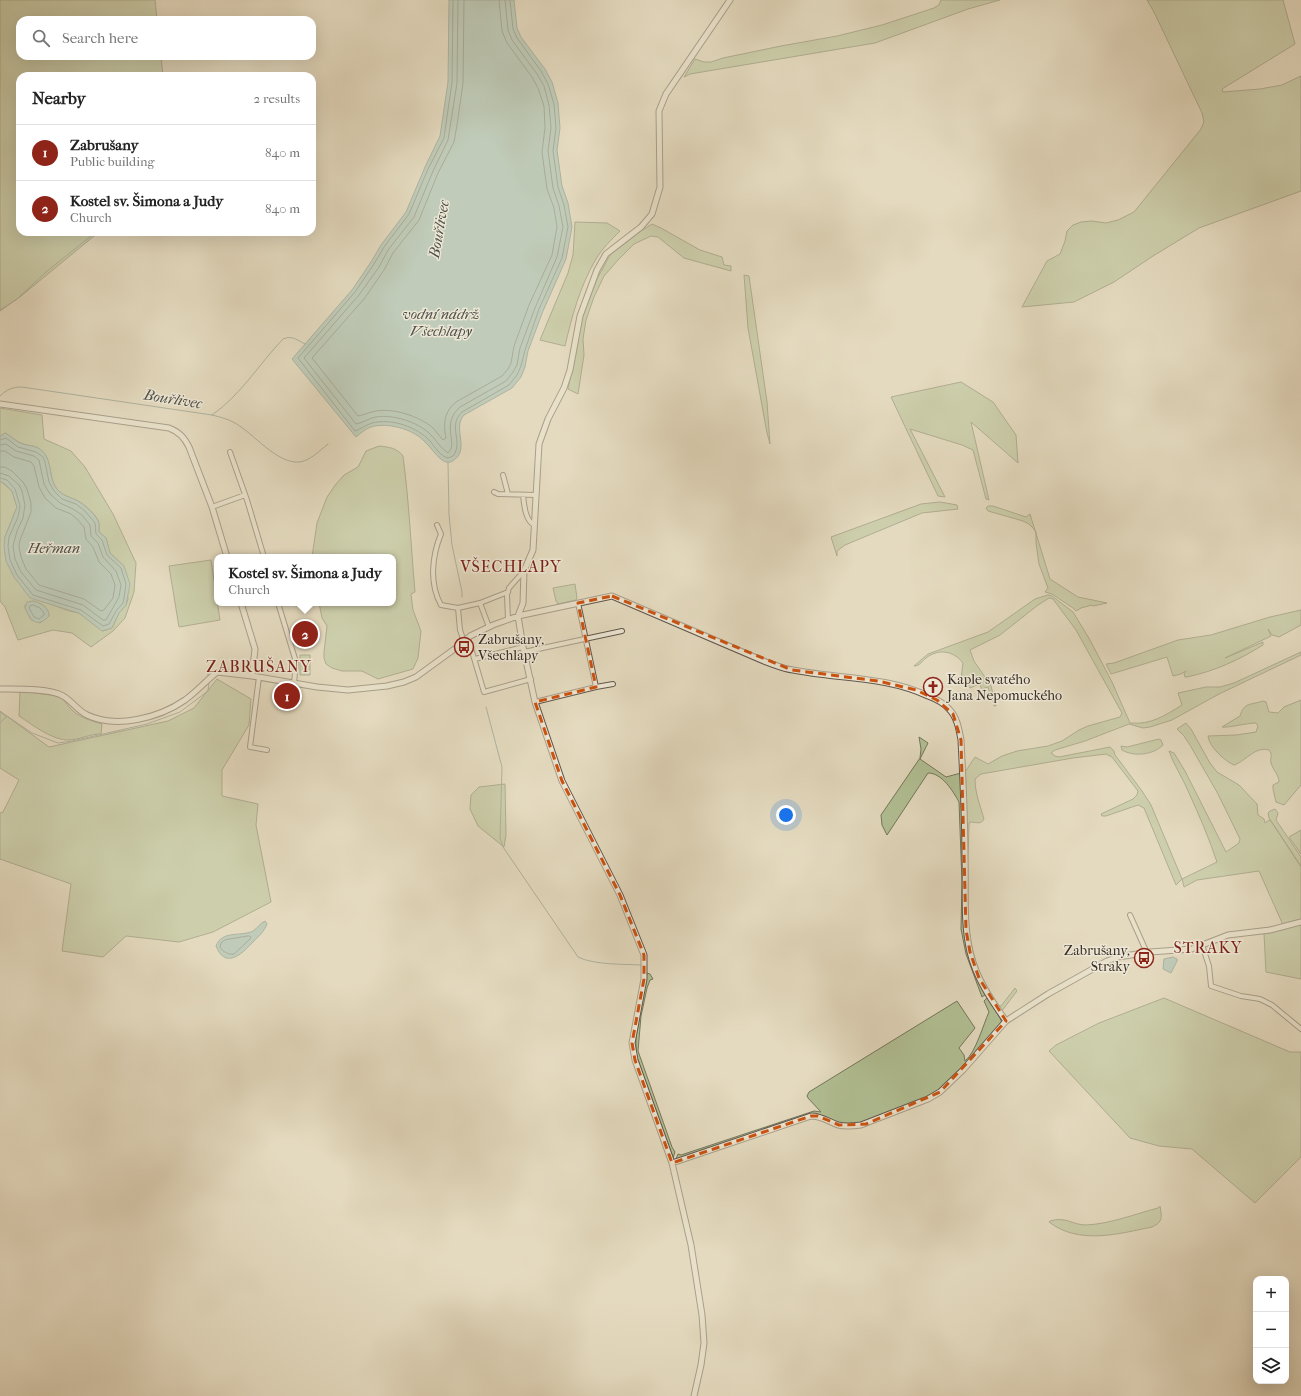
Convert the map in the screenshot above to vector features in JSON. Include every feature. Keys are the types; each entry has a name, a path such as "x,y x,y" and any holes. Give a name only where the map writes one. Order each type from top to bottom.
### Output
{"street":[{"path":"694,1396 704,1343 702,1315 691,1246 672,1163 635,1060 632,1042 644,979 644,955 620,895 562,781 535,702 518,616 523,604 524,571 533,550 539,444 548,419 564,388 570,370 580,316 597,270 606,254 640,227 652,214 660,187 659,110 666,94 730,0"},
{"path":"1,404 169,428 178,432 185,439 189,447 212,507 226,554"},
{"path":"230,452 263,554"},
{"path":"503,475 508,494"},
{"path":"494,492 498,494 536,495"},
{"path":"212,507 245,495"},
{"path":"523,495 527,515 531,523 534,525"},
{"path":"437,525 441,534 436,546 433,561 434,582 437,597 441,605 458,608 480,603 508,592"},
{"path":"508,619 509,588 524,571"},
{"path":"0,689 19,688 57,693 64,696 84,714 104,721 119,722 157,714 178,704 217,672 348,690 387,686 404,682 416,677 425,672 476,632 508,619 612,596 766,662 792,670 865,679 899,685 923,693 937,700 949,708 956,722 961,740 965,835 966,930 970,952 979,978 993,1003 1006,1021"},
{"path":"480,603 489,627"},
{"path":"578,603 596,687"},
{"path":"242,606 255,649 252,676"},
{"path":"279,606 296,662 294,683"},
{"path":"458,608 460,630 464,642"},
{"path":"475,659 622,631"},
{"path":"468,638 484,692 530,679"},
{"path":"259,677 250,747 267,750"},
{"path":"535,702 612,684"},
{"path":"1130,915 1147,953"},
{"path":"672,1163 811,1116 818,1116 839,1125 861,1125 928,1099 940,1092 963,1070 1006,1021 1048,994 1107,961 1118,957 1192,949 1228,935 1270,930 1301,922"},
{"path":"1202,945 1209,966 1211,986 1241,996 1260,999 1272,1005 1301,1029"}],"highlighted area":[{"path":"612,596 792,670 878,681 916,690 937,700 953,714 961,740 966,930 970,952 979,978 1006,1021 940,1092 866,1124 839,1125 818,1116 811,1116 672,1163 635,1060 632,1043 644,979 644,955 620,895 562,781 535,702 596,687 578,603"}],"green space":[{"path":"0,0 155,0 157,16 16,16 16,60 161,60 163,72 16,72 16,236 94,236 21,296 0,311"},
{"path":"941,0 1000,0 968,9 875,43 690,74 684,77 695,59 704,62 711,62 723,58 781,46 837,36 882,25 934,8 939,5"},
{"path":"1147,0 1283,0 1295,44 1222,89 1223,92 1260,89 1282,85 1301,76 1301,191 1199,228 1114,282 1074,302 1022,307 1047,261 1060,254 1067,231 1073,225 1081,222 1092,221 1106,223 1118,220 1134,212 1201,129 1204,122 1202,113"},
{"path":"575,222 607,223 620,231 601,252 590,269 577,301 565,346 540,340 568,273 573,255"},
{"path":"652,224 700,250 722,257 724,265 731,266 731,271 684,258 658,237 651,236 634,244 604,276 594,297 586,320 583,339 584,355 578,394 568,389 582,318 597,279 610,255"},
{"path":"744,275 749,276 767,402 770,444 748,328"},
{"path":"961,382 993,402 1016,435 1018,463 971,422 989,500 986,499 973,450 962,445 910,429 945,497 938,496 891,397"},
{"path":"0,408 42,415 44,439 71,451 85,467 113,514 136,563 134,592 125,618 113,631 91,647 72,633 53,630 18,640 5,607 0,601 0,481 12,491 17,507 5,537 5,554 43,601 69,611 79,613 103,631 112,628 128,599 124,566 110,553 106,538 99,532 99,523 96,517 81,503 64,495 57,489 43,452 36,447 19,442 5,433 0,437","holes":["33,601 42,604 49,613 49,616 40,623 31,620 25,608 25,605"]},
{"path":"379,446 389,447 401,453 403,456 415,592 411,594 413,610 421,631 418,658 413,669 378,679 362,671 342,671 332,668 326,664 324,652 327,626 322,618 320,606 396,606 396,554 312,554 317,523 327,497 344,475 358,467 366,451"},
{"path":"940,502 957,505 958,509 922,513 845,545 837,551 837,556 831,537 921,504"},
{"path":"988,506 993,506 1026,517 1030,514 1035,531 1029,524 1023,521 988,511 986,508"},
{"path":"1036,534 1050,579 1078,597 1107,603 1092,605 1076,611 1052,594 1045,592 1048,588 1039,564"},
{"path":"211,560 214,580 214,606 218,606 220,620 179,627 169,566"},
{"path":"575,584 576,600 558,604 553,588"},
{"path":"1048,595 1052,596 1073,612 1090,640 1112,682 1130,723 1144,723 1157,719 1182,705 1178,693 1206,687 1220,687 1234,683 1301,652 1301,655 1219,694 1172,720 1143,728 1129,724 1085,741 1055,750 1051,753 1059,757 1110,747 1114,751 1115,755 1151,805 1182,879 1176,885 1144,808 1138,805 1102,816 1101,814 1133,799 1137,795 1138,791 1112,757 1106,754 1073,758 981,774 975,779 977,794 984,819 980,823 970,822 969,824 967,884 965,772 975,757 988,764 1002,756 1017,751 1048,746 1062,741 1088,726 1120,717 1122,713 1076,630 1053,599 1049,598 1000,635 970,650 974,661 991,686 996,706 994,706 988,687 982,689 979,684 970,688 961,679 963,663 951,654 946,652 936,653 914,666 928,654 988,632 1035,599"},
{"path":"1301,610 1301,625 1279,637 1272,635 1268,629 1271,636 1225,658 1263,642 1263,645 1226,664 1197,675 1185,677 1184,674 1186,671 1173,676 1167,657 1111,674 1106,664 1114,663 1178,640 1211,635 1270,617"},
{"path":"300,655 310,655 310,675 300,675"},
{"path":"217,679 251,699 249,725 222,770 222,796 258,804 256,825 271,902 213,932 179,942 126,936 103,957 62,951 71,884 0,859 0,813 3,812 19,780 0,768 0,711 49,747 168,721 194,708"},
{"path":"20,691 58,696 80,716 102,724 101,734 78,739 64,740 43,732 19,716"},
{"path":"1301,700 1301,785 1284,805 1276,802 1273,785 1279,782 1279,779 1271,763 1271,755 1269,750 1259,750 1234,765 1214,749 1208,736 1236,735 1256,732 1258,726 1256,723 1222,727 1240,716 1244,708 1248,705 1263,701 1266,702 1269,712 1278,713 1284,707"},
{"path":"1186,723 1217,772 1239,785 1257,804 1258,815 1264,819 1265,823 1269,820 1271,821 1301,867 1301,920 1283,925 1259,871 1197,880 1184,887 1182,879 1217,862 1200,818 1169,751 1174,753 1185,771 1226,852 1239,843 1240,839 1218,794 1190,745 1177,729"},
{"path":"919,737 928,743 920,759 946,777 961,773 965,933 986,994 982,997 966,954 961,929 962,882 959,802 957,798 942,779 928,773 887,835 882,825 881,815 920,758 921,749"},
{"path":"1159,739 1163,745 1149,753 1132,754 1122,750 1121,746 1127,747"},
{"path":"505,784 506,835 504,847 478,826 470,809 471,795 479,787"},
{"path":"1275,809 1278,813 1276,820 1301,857 1301,866 1269,818 1268,813"},
{"path":"1301,830 1301,854 1289,837"},
{"path":"968,914 972,948 979,971 999,1006 1001,1006 1015,988 1017,991 1001,1012 987,990 978,971 968,933"},
{"path":"1301,924 1301,979 1266,972 1264,934"},
{"path":"647,973 650,974 653,979 650,980 647,988 641,1016 638,1051 675,1152 673,1158 636,1055 636,1037"},
{"path":"988,997 1002,1023 953,1079 933,1095 877,1118 857,1124 842,1124 818,1115 676,1159 678,1154 681,1155 814,1111 821,1112 808,1098 807,1096 809,1092 957,1001 975,1028 959,1048 964,1055 965,1061 976,1045 989,1012 984,1001"},
{"path":"1164,998 1290,1052 1301,1052 1301,1157 1255,1203 1192,1149 1159,1146 1130,1138 1049,1051 1056,1045 1099,1023"},
{"path":"1160,1206 1161,1219 1156,1225 1112,1235 1086,1236 1061,1229 1049,1222 1065,1220 1081,1225 1104,1223 1158,1208"}],"water":[{"name":"vodní nádrž Všechlapy","path":"449,0 514,0 517,28 521,37 545,69 552,82 558,103 560,128 557,150 562,186 568,203 572,227 566,259 543,311 528,351 525,367 521,377 512,388 464,415 460,426 461,450 459,455 451,462 444,461 439,458 426,442 418,436 406,430 392,426 384,425 371,427 356,437 292,359 352,290 381,245 406,212 440,136 448,82"},
{"name":"Heřman","path":"5,433 18,442 36,447 43,452 57,489 64,495 81,503 93,514 99,523 99,532 106,538 110,553 124,566 130,584 126,605 119,613 112,628 102,631 79,613 30,598 14,577 6,561 4,546 5,537 17,507 12,491 0,481 0,437"},
{"path":"33,601 44,606 48,610 49,616 41,622 34,621 29,616 25,608 27,602"},
{"path":"265,921 267,924 263,932 243,952 233,958 224,957 220,953 216,946 222,938 248,933 253,931"},
{"path":"1173,957 1177,959 1177,961 1171,973 1163,969 1164,959"}],"waterway":[{"path":"0,310 16,300 46,272 91,236"},
{"path":"212,415 241,389 283,339 292,338 305,344"},
{"name":"Bouřlivec","path":"0,396 10,389 22,387 212,415 235,423 274,453 291,461 299,462 307,460 328,444"},
{"path":"448,462 449,515 452,545 462,597"},
{"path":"208,671 208,676"},
{"path":"0,723 7,716 32,733 58,743 72,741 147,724 180,712 208,691 209,683"},
{"path":"486,707 502,767 500,838 503,847 578,957 600,963 641,965"},
{"path":"0,712 6,716"}],"place":[{"name":"Kostel sv. Šimona a Judy","path":"305,634"},
{"name":"Zabrušany, Všechlapy","path":"464,647"},
{"name":"Kaple svatého Jana Nepomuckého","path":"933,687"},
{"name":"Zabrušany","path":"287,696"},
{"name":"Zabrušany, Straky","path":"1144,958"}],"district":[{"name":"VŠECHLAPY","path":"511,566"},
{"name":"ZABRUŠANY","path":"259,666"},
{"name":"STRAKY","path":"1208,947"}]}
